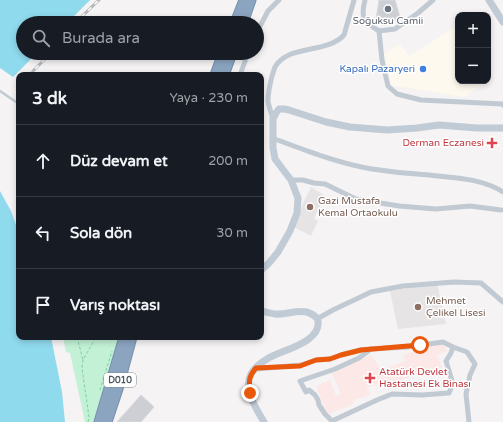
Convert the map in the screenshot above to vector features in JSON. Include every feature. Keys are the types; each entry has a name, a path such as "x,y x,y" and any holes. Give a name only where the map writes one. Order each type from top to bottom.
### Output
{"highway":[{"path":"238,16 244,0"},
{"path":"245,16 251,0"},
{"path":"216,72 220,60"},
{"path":"225,72 229,60"},
{"name":"D010","path":"98,422 106,401 123,340"},
{"name":"D010","path":"107,422 118,389 131,340"}],"street":[{"path":"264,19 268,11 279,0"},
{"path":"264,267 278,252 290,231 297,213 298,198 291,180 275,159 272,138 273,119 268,101 271,79 275,68 282,59 297,53 332,44 340,39 344,35 354,0"},
{"path":"365,0 363,17 367,23 379,31 395,29 418,13 433,0"},
{"path":"489,0 503,22"},
{"path":"379,31 382,60 388,86 397,94 421,100 502,104 503,106"},
{"path":"241,72 245,60"},
{"path":"273,119 279,109 284,109 326,122 350,127 387,130 439,125 503,128"},
{"path":"272,138 333,160 408,174 469,180 487,184 503,192"},
{"path":"291,180 303,180 325,184 356,198 399,206 436,209 470,206 501,210"},
{"path":"317,319 371,292 403,286 454,282 481,283 503,302"},
{"path":"264,312 279,314 306,312 314,315 317,319 318,326 316,332 306,341 266,359 251,374 249,383 252,402 264,422"},
{"path":"256,368 300,366 316,360 330,359 361,350 408,347 443,342 467,352 475,364 470,375 466,394 469,422"},
{"path":"371,349 359,358 300,382 306,392 309,390 315,395 325,414 332,421 392,394 422,396 449,393 453,384 446,361 452,353 453,347"}],"lane":[{"path":"0,91 16,102"}],"path":[{"path":"78,340 83,360 82,368 89,417 88,422"},
{"path":"83,360 94,340"}],"shaded area":[{"name":"Kapalı Pazaryeri","path":"455,27 455,84 484,84 464,97 391,85 384,54 400,44 409,56"},
{"name":"Gazi Mustafa Kemal Ortaokulu","path":"311,187 325,196 314,218 318,221 311,236 292,226"},
{"name":"Mehmet Çelikel Lisesi","path":"437,283 446,324 398,329 390,291"},
{"name":"Atatürk Devlet Hastanesi Ek Binası","path":"443,342 447,351 437,355 443,370 431,374 428,370 388,385 377,388 377,384 367,387 370,395 353,400 353,404 326,415 317,386 330,380 336,396 341,394 332,373 371,355 381,370 405,361 403,355 411,352 421,352"}],"green space":[{"path":"64,340 119,340 95,422 85,422 70,353 66,352"}],"water":[{"path":"0,0 90,0 74,16 16,16 16,60 30,60 18,72 16,72 13,77 0,68"},
{"path":"0,191 11,211 16,225 16,340 52,340 62,392 65,422 0,422"}],"building":[{"name":"Soğuksu Camii","path":"379,0 395,0 400,17 396,21 376,20"},
{"path":"141,395 154,407 141,422 117,422"}],"railway":[{"path":"82,16 99,0"},
{"path":"32,72 44,60"}],"place":[{"name":"Soğuksu Camii","path":"388,9"},
{"name":"Kapalı Pazaryeri","path":"423,69"},
{"name":"Derman Eczanesi","path":"492,143"},
{"name":"Gazi Mustafa Kemal Ortaokulu","path":"310,207"},
{"name":"Mehmet Çelikel Lisesi","path":"418,307"},
{"name":"Atatürk Devlet Hastanesi Ek Binası","path":"370,378"}],"route":[{"path":"250,393 249,383 251,374 256,368 300,366 316,360 330,359 361,350 420,345"}]}
